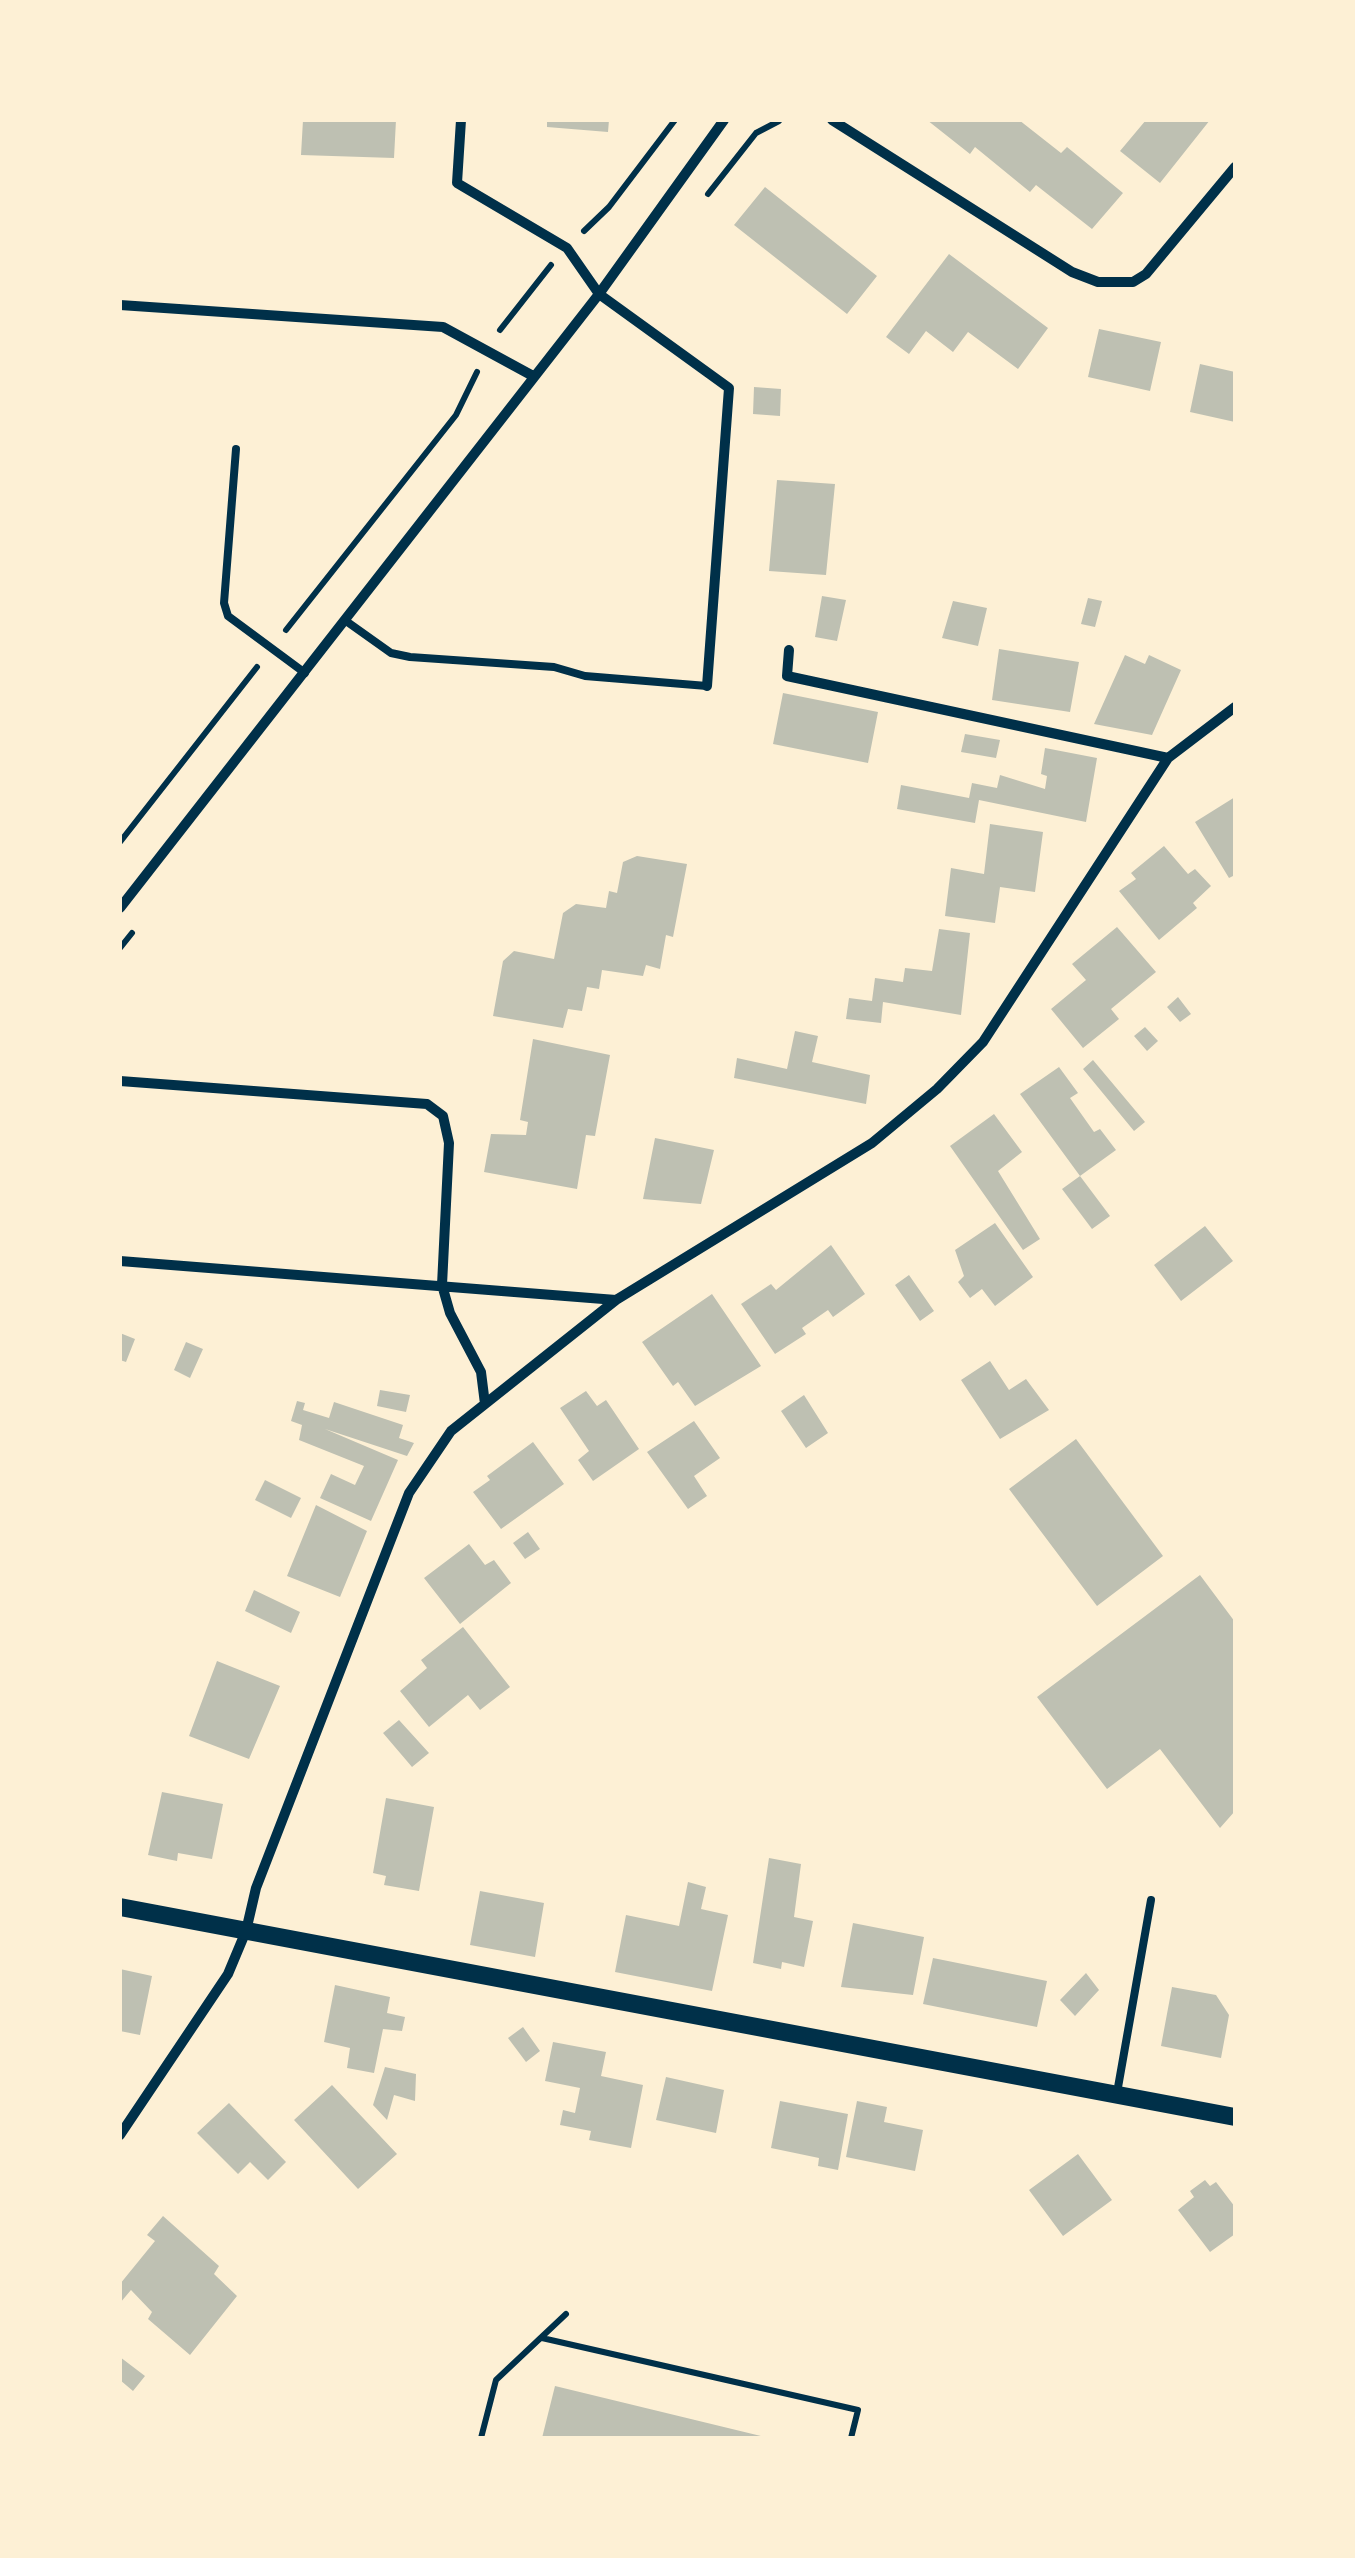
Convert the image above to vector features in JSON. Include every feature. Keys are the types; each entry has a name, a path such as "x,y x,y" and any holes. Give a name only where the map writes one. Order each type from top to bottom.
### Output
{"street":[{"path":"461,120 458,183 567,248 599,294 729,388 707,686"},
{"path":"120,907 599,294 724,120"},
{"path":"832,120 1072,272 1098,282 1132,282 1146,274 1235,167"},
{"path":"120,306 443,327 489,348 534,376"},
{"path":"789,650 787,676 1168,758"},
{"path":"120,2135 228,1974 246,1932 256,1888 409,1493 451,1431 616,1300 872,1143 937,1089 983,1042 1168,758 1235,706"},
{"path":"120,1081 427,1104 442,1116 450,1143 442,1285 450,1312 480,1372 484,1404"},
{"path":"120,1262 616,1300"},
{"path":"120,1908 1235,2117"}],"lane":[{"path":"236,449 224,603 228,616 305,674"},
{"path":"346,621 391,653 410,657 707,686"},
{"path":"1117,2095 1150,1900"}],"path":[{"path":"120,842 456,416 489,348 567,248 608,207 675,120"},
{"path":"481,2438 496,2380 566,2314"},
{"path":"542,2338 858,2410 852,2438"}],"building":[{"path":"303,120 396,120 394,158 301,155"},
{"path":"547,120 609,120 608,132 547,127"},
{"path":"927,120 1019,120 1061,153 1067,147 1123,193 1092,229 1036,185 1030,192 975,147 970,154"},
{"path":"1146,120 1210,120 1160,183 1120,151"},
{"path":"765,187 877,276 847,314 734,225"},
{"path":"949,254 1048,328 1018,369 968,332 953,352 926,331 909,354 886,337"},
{"path":"1099,329 1161,342 1150,391 1088,377"},
{"path":"1200,364 1235,372 1235,422 1190,412"},
{"path":"754,387 781,389 780,416 753,414"},
{"path":"777,480 835,484 826,575 769,571"},
{"path":"822,596 846,600 837,641 815,637"},
{"path":"1088,598 1102,601 1095,627 1081,624"},
{"path":"953,601 987,608 978,646 942,638"},
{"path":"999,649 1079,662 1070,712 992,700"},
{"path":"1125,655 1145,664 1149,655 1181,670 1152,735 1094,724"},
{"path":"783,693 878,712 868,763 773,744"},
{"path":"965,734 1000,740 996,758 961,752"},
{"path":"1045,748 1097,758 1086,822 979,800 975,823 897,809 901,785 969,798 972,783 997,788 1000,775 1045,789 1047,776 1041,774"},
{"path":"1235,797 1235,875 1229,878 1195,822"},
{"path":"990,824 1043,832 1035,892 1000,887 995,923 945,916 951,868 984,874"},
{"path":"1164,846 1188,874 1195,869 1211,886 1193,903 1197,908 1159,940 1119,891 1136,879 1131,873"},
{"path":"637,856 687,864 673,937 666,935 660,969 646,965 643,976 602,970 599,989 587,987 582,1011 568,1009 563,1028 493,1016 503,961 514,951 554,959 563,913 576,904 606,908 609,891 617,893 623,862"},
{"path":"1117,927 1156,972 1111,1009 1119,1019 1083,1048 1051,1009 1086,980 1072,964"},
{"path":"939,929 970,933 961,1015 883,1002 881,1023 846,1019 849,998 872,1001 875,978 903,982 905,968 932,971"},
{"path":"1178,997 1191,1014 1180,1022 1167,1007"},
{"path":"1145,1027 1158,1041 1147,1051 1134,1036"},
{"path":"795,1031 818,1036 812,1062 870,1075 866,1104 734,1078 737,1058 787,1069"},
{"path":"533,1039 610,1055 595,1136 586,1135 577,1189 484,1172 491,1134 526,1135 528,1122 520,1120"},
{"path":"1093,1060 1145,1122 1134,1131 1083,1069"},
{"path":"1059,1067 1078,1093 1070,1098 1094,1132 1100,1129 1116,1150 1080,1176 1020,1094"},
{"path":"994,1114 1022,1152 998,1171 1040,1239 1023,1250 950,1146"},
{"path":"655,1138 714,1150 701,1204 643,1199"},
{"path":"1080,1176 1110,1216 1092,1229 1062,1189"},
{"path":"995,1223 1033,1277 995,1306 982,1289 970,1298 958,1282 964,1276 955,1250"},
{"path":"1205,1226 1233,1261 1181,1301 1154,1265"},
{"path":"831,1245 865,1294 833,1317 828,1310 802,1328 806,1334 775,1354 741,1304 771,1284 776,1290"},
{"path":"909,1275 934,1311 920,1321 895,1285"},
{"path":"712,1294 761,1366 695,1406 678,1382 673,1386 642,1342"},
{"path":"120,1333 135,1339 126,1362 120,1360"},
{"path":"186,1342 203,1349 190,1378 174,1370"},
{"path":"990,1361 1009,1390 1026,1379 1049,1410 1000,1439 961,1380"},
{"path":"380,1390 410,1395 406,1412 377,1406"},
{"path":"586,1391 597,1406 606,1400 639,1449 593,1481 578,1460 589,1451 560,1408"},
{"path":"804,1395 828,1433 806,1448 781,1411"},
{"path":"297,1401 305,1403 303,1410 329,1418 334,1402 403,1425 399,1438 414,1443 407,1456 325,1429 398,1460 371,1521 320,1498 331,1474 355,1485 364,1466 299,1440 302,1425 291,1421"},
{"path":"694,1421 720,1458 694,1476 707,1496 688,1509 647,1452"},
{"path":"1076,1439 1163,1556 1097,1606 1009,1489"},
{"path":"533,1442 564,1484 501,1529 473,1492 490,1480 487,1476"},
{"path":"265,1480 301,1498 291,1518 255,1500"},
{"path":"316,1505 367,1531 340,1597 287,1576"},
{"path":"528,1532 540,1549 525,1559 513,1543"},
{"path":"469,1544 485,1565 494,1560 511,1583 460,1624 424,1578"},
{"path":"1200,1575 1235,1622 1235,1811 1220,1828 1160,1749 1107,1789 1037,1697"},
{"path":"254,1590 300,1612 291,1633 245,1611"},
{"path":"463,1627 510,1687 480,1710 468,1695 429,1727 400,1691 427,1668 421,1660"},
{"path":"217,1661 280,1686 249,1759 189,1736"},
{"path":"399,1720 429,1753 412,1767 383,1733"},
{"path":"162,1792 223,1804 212,1859 178,1853 177,1861 148,1855"},
{"path":"386,1798 434,1807 419,1891 384,1885 386,1876 373,1873"},
{"path":"769,1858 801,1864 794,1917 813,1921 804,1967 782,1962 781,1969 753,1963"},
{"path":"688,1882 706,1887 701,1909 728,1915 712,1991 615,1972 626,1915 679,1926"},
{"path":"480,1891 544,1903 535,1957 470,1945"},
{"path":"853,1923 924,1937 913,1995 841,1987"},
{"path":"933,1958 1047,1981 1037,2027 923,2004"},
{"path":"120,1969 152,1976 140,2035 120,2031"},
{"path":"1086,1973 1099,1990 1075,2016 1060,2000"},
{"path":"335,1985 390,1997 387,2013 405,2017 402,2031 383,2029 374,2073 347,2068 350,2048 324,2042"},
{"path":"1172,1987 1216,1995 1229,2015 1221,2058 1161,2046"},
{"path":"523,2027 540,2051 526,2062 508,2038"},
{"path":"553,2042 606,2052 601,2076 643,2085 631,2148 589,2140 591,2131 560,2125 563,2110 575,2113 580,2088 545,2081"},
{"path":"385,2067 416,2074 415,2101 394,2095 387,2120 373,2105"},
{"path":"666,2077 724,2090 716,2133 656,2120"},
{"path":"332,2085 397,2154 358,2189 294,2120"},
{"path":"780,2101 848,2114 838,2170 818,2166 819,2158 771,2148"},
{"path":"857,2101 887,2107 884,2122 923,2130 915,2171 846,2157"},
{"path":"229,2103 286,2162 268,2180 250,2162 238,2174 197,2133"},
{"path":"1078,2154 1112,2200 1063,2236 1029,2190"},
{"path":"1205,2180 1210,2186 1216,2182 1235,2207 1235,2234 1210,2252 1178,2210 1194,2197 1190,2191"},
{"path":"163,2216 219,2266 214,2274 237,2296 190,2355 148,2319 152,2312 131,2290 120,2303 120,2284 155,2241 147,2235"},
{"path":"120,2357 145,2376 133,2391 120,2380"},
{"path":"555,2386 765,2437 765,2438 542,2438"}]}
